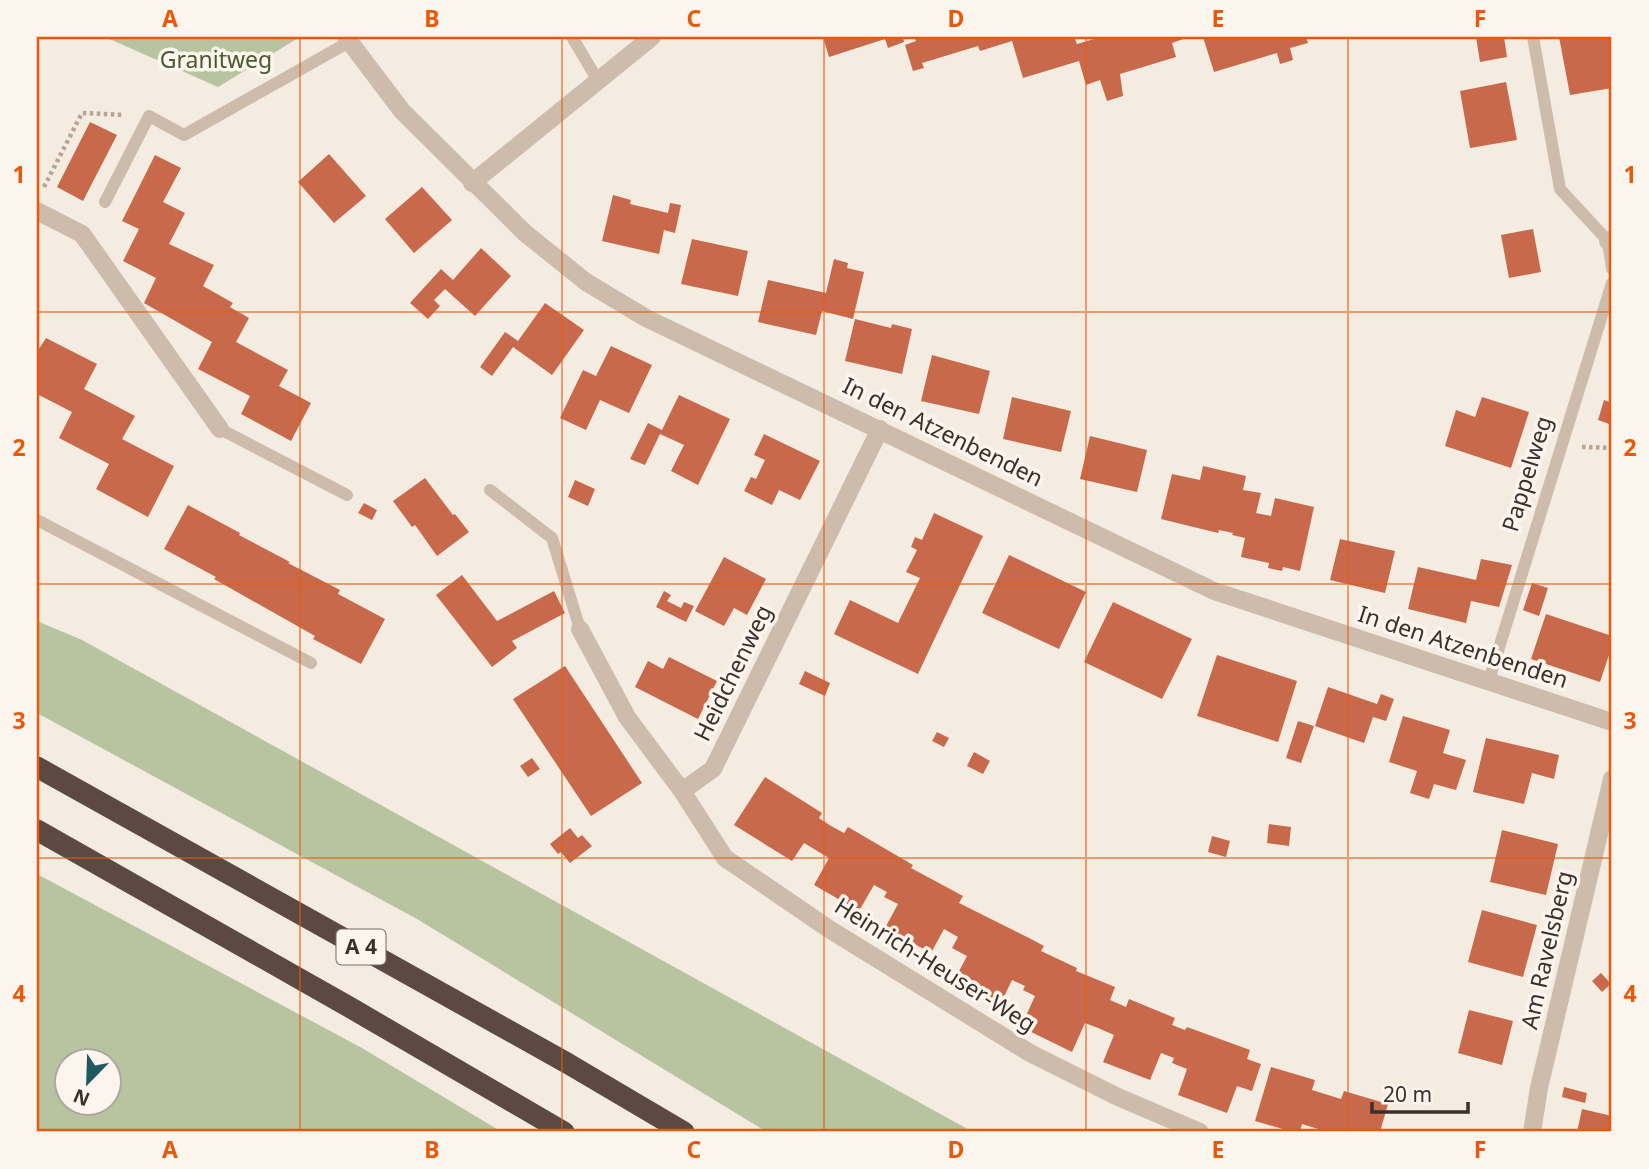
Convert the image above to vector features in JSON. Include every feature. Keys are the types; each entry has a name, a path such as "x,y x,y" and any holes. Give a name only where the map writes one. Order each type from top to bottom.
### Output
{"highway":[{"name":"A 4","path":"37,767 555,1056 684,1132"},
{"name":"A 4","path":"37,830 351,1007 564,1132"}],"street":[{"path":"472,183 652,37"},
{"name":"In den Atzenbenden","path":"347,40 402,111 525,233 586,282 646,318 1214,591 1612,722"},
{"path":"37,211 82,234 220,429"},
{"name":"Heidchenweg","path":"682,791 713,769 880,429"},
{"path":"580,629 627,717 682,791"},
{"name":"Am Ravelsberg","path":"1532,1132 1539,1088 1612,779"},
{"name":"Heinrich-Heuser-Weg","path":"682,791 725,858 829,929 1030,1054 1118,1097 1200,1132"}],"lane":[{"path":"572,37 597,79"},
{"path":"1533,37 1560,189 1610,240 1612,269"},
{"path":"105,202 149,116 184,135 347,40"},
{"name":"Pappelweg","path":"1489,680 1612,283"},
{"path":"220,429 347,495"},
{"path":"490,490 552,538 580,629"},
{"path":"37,520 311,663"}],"path":[{"path":"48,179 82,113 149,116"}],"green space":[{"name":"Granitweg","path":"105,37 300,37 218,87"},
{"path":"37,621 82,640 973,1132 767,1132 417,919 37,713"},
{"path":"37,874 362,1048 502,1132 37,1132"}],"building":[{"path":"823,37 903,37 904,42 888,48 885,39 829,57"},
{"path":"914,37 1074,37 1077,44 1101,37 1189,37 1172,43 1176,57 1120,74 1123,96 1107,101 1100,80 1086,85 1079,61 1023,78 1012,41 980,51 978,46 922,63 924,68 913,71 905,45 916,41"},
{"path":"1203,37 1306,37 1308,43 1290,48 1293,60 1280,64 1277,53 1214,72"},
{"path":"1476,37 1504,37 1507,57 1480,62"},
{"path":"1559,37 1612,37 1612,88 1570,95"},
{"path":"1506,82 1517,140 1470,148 1460,91"},
{"path":"90,122 117,135 83,201 57,187"},
{"path":"329,154 366,196 334,223 298,182"},
{"path":"155,155 181,168 163,202 185,213 169,244 214,265 203,286 233,303 230,307 249,318 236,342 288,370 279,386 311,403 291,441 241,414 250,396 198,369 212,342 144,303 156,278 123,261 139,229 122,221"},
{"path":"422,187 452,220 414,253 385,219"},
{"path":"613,195 631,200 630,204 668,213 670,203 681,205 675,233 664,230 659,254 602,241"},
{"path":"1533,229 1541,272 1509,278 1501,235"},
{"path":"692,239 748,251 738,296 681,284"},
{"path":"481,248 511,276 475,316 445,289 434,300 440,306 428,319 410,303 441,269 453,280"},
{"path":"834,259 848,263 847,268 864,272 853,319 822,311 816,335 758,322 768,280 826,293"},
{"path":"545,303 584,330 552,375 513,347 492,376 480,367 505,332 518,341"},
{"path":"855,319 891,328 892,324 912,329 902,374 845,361"},
{"path":"46,338 97,364 84,389 135,416 122,439 174,466 148,517 96,489 109,464 59,438 72,412 37,394 37,352"},
{"path":"611,346 652,365 629,413 600,400 586,430 560,418 583,370 596,376"},
{"path":"932,355 990,371 979,414 921,401"},
{"path":"679,395 730,419 698,485 671,471 684,445 660,434 645,465 630,459 648,423 662,430"},
{"path":"1012,397 1071,411 1061,452 1003,439"},
{"path":"1482,397 1529,412 1511,468 1445,446 1456,410 1475,417"},
{"path":"1604,400 1612,403 1612,425 1598,420"},
{"path":"764,434 820,461 800,500 779,490 772,505 744,491 751,477 756,479 765,460 754,455"},
{"path":"1090,436 1147,450 1137,492 1080,479"},
{"path":"1203,466 1246,476 1243,490 1261,493 1256,513 1271,516 1275,498 1314,507 1300,571 1283,567 1282,571 1268,568 1269,563 1241,557 1245,538 1232,535 1233,533 1219,530 1218,533 1161,519 1172,474 1200,480"},
{"path":"425,478 469,532 437,556 415,525 412,527 393,501"},
{"path":"575,480 595,489 588,506 568,497"},
{"path":"364,503 377,510 372,520 358,513"},
{"path":"188,505 340,590 338,594 385,619 361,664 313,639 315,636 164,549"},
{"path":"934,513 983,536 918,674 834,634 850,600 898,623 920,578 906,572 917,550 911,547 915,537 922,540"},
{"path":"1340,539 1395,551 1385,593 1330,580"},
{"path":"1009,555 1086,592 1059,649 982,613"},
{"path":"724,557 766,579 747,615 734,608 724,626 695,611"},
{"path":"1481,559 1512,565 1499,607 1471,601 1466,623 1408,609 1418,567 1476,580"},
{"path":"462,575 497,621 554,591 565,613 512,641 517,648 492,667 436,595"},
{"path":"1532,583 1548,588 1539,616 1523,610"},
{"path":"664,591 671,595 667,601 681,608 684,602 694,606 686,622 656,607"},
{"path":"1113,602 1192,639 1162,699 1084,662"},
{"path":"1546,614 1612,636 1612,646 1600,682 1531,659"},
{"path":"1217,655 1297,681 1278,742 1197,716"},
{"path":"669,657 717,681 698,719 635,687 648,661 663,669"},
{"path":"565,666 642,783 591,816 513,699"},
{"path":"805,671 830,683 825,696 799,684"},
{"path":"1328,687 1377,704 1381,694 1394,699 1386,721 1373,717 1364,743 1315,726"},
{"path":"1403,716 1450,730 1443,753 1466,760 1456,790 1434,784 1429,799 1410,793 1417,771 1389,762"},
{"path":"1298,721 1314,726 1301,763 1286,758"},
{"path":"937,732 949,738 944,747 932,741"},
{"path":"1486,738 1559,755 1554,779 1532,773 1524,804 1473,792"},
{"path":"974,752 990,761 983,774 967,766"},
{"path":"532,758 540,769 528,777 520,766"},
{"path":"765,777 822,813 819,818 831,826 844,833 848,827 913,865 911,868 963,896 959,903 1044,946 1041,951 1077,968 1076,971 1115,987 1110,1000 1126,1007 1129,999 1175,1018 1172,1025 1185,1030 1187,1027 1250,1050 1247,1059 1261,1064 1252,1091 1237,1086 1227,1113 1178,1095 1187,1069 1172,1063 1174,1058 1161,1053 1150,1080 1103,1062 1114,1035 1098,1028 1085,1023 1072,1052 1021,1027 1035,996 1023,990 1025,986 1012,980 999,1007 954,981 967,956 952,948 958,937 944,929 931,953 885,928 898,904 884,897 887,892 874,885 859,911 814,885 829,858 804,843 792,861 734,825"},
{"path":"1269,824 1291,827 1289,846 1267,843"},
{"path":"570,828 578,838 582,835 592,846 570,863 550,844"},
{"path":"1502,830 1558,844 1546,895 1490,882"},
{"path":"1212,836 1230,841 1226,857 1208,852"},
{"path":"1482,910 1537,925 1523,977 1468,962"},
{"path":"1601,973 1611,984 1602,992 1592,981"},
{"path":"1469,1010 1513,1021 1502,1065 1458,1053"},
{"path":"1271,1067 1315,1080 1312,1090 1341,1099 1344,1091 1388,1104 1380,1132 1328,1132 1302,1124 1300,1132 1293,1132 1255,1121"},
{"path":"1564,1087 1587,1093 1585,1103 1562,1097"},
{"path":"1582,1109 1612,1116 1612,1132 1577,1132"}]}
